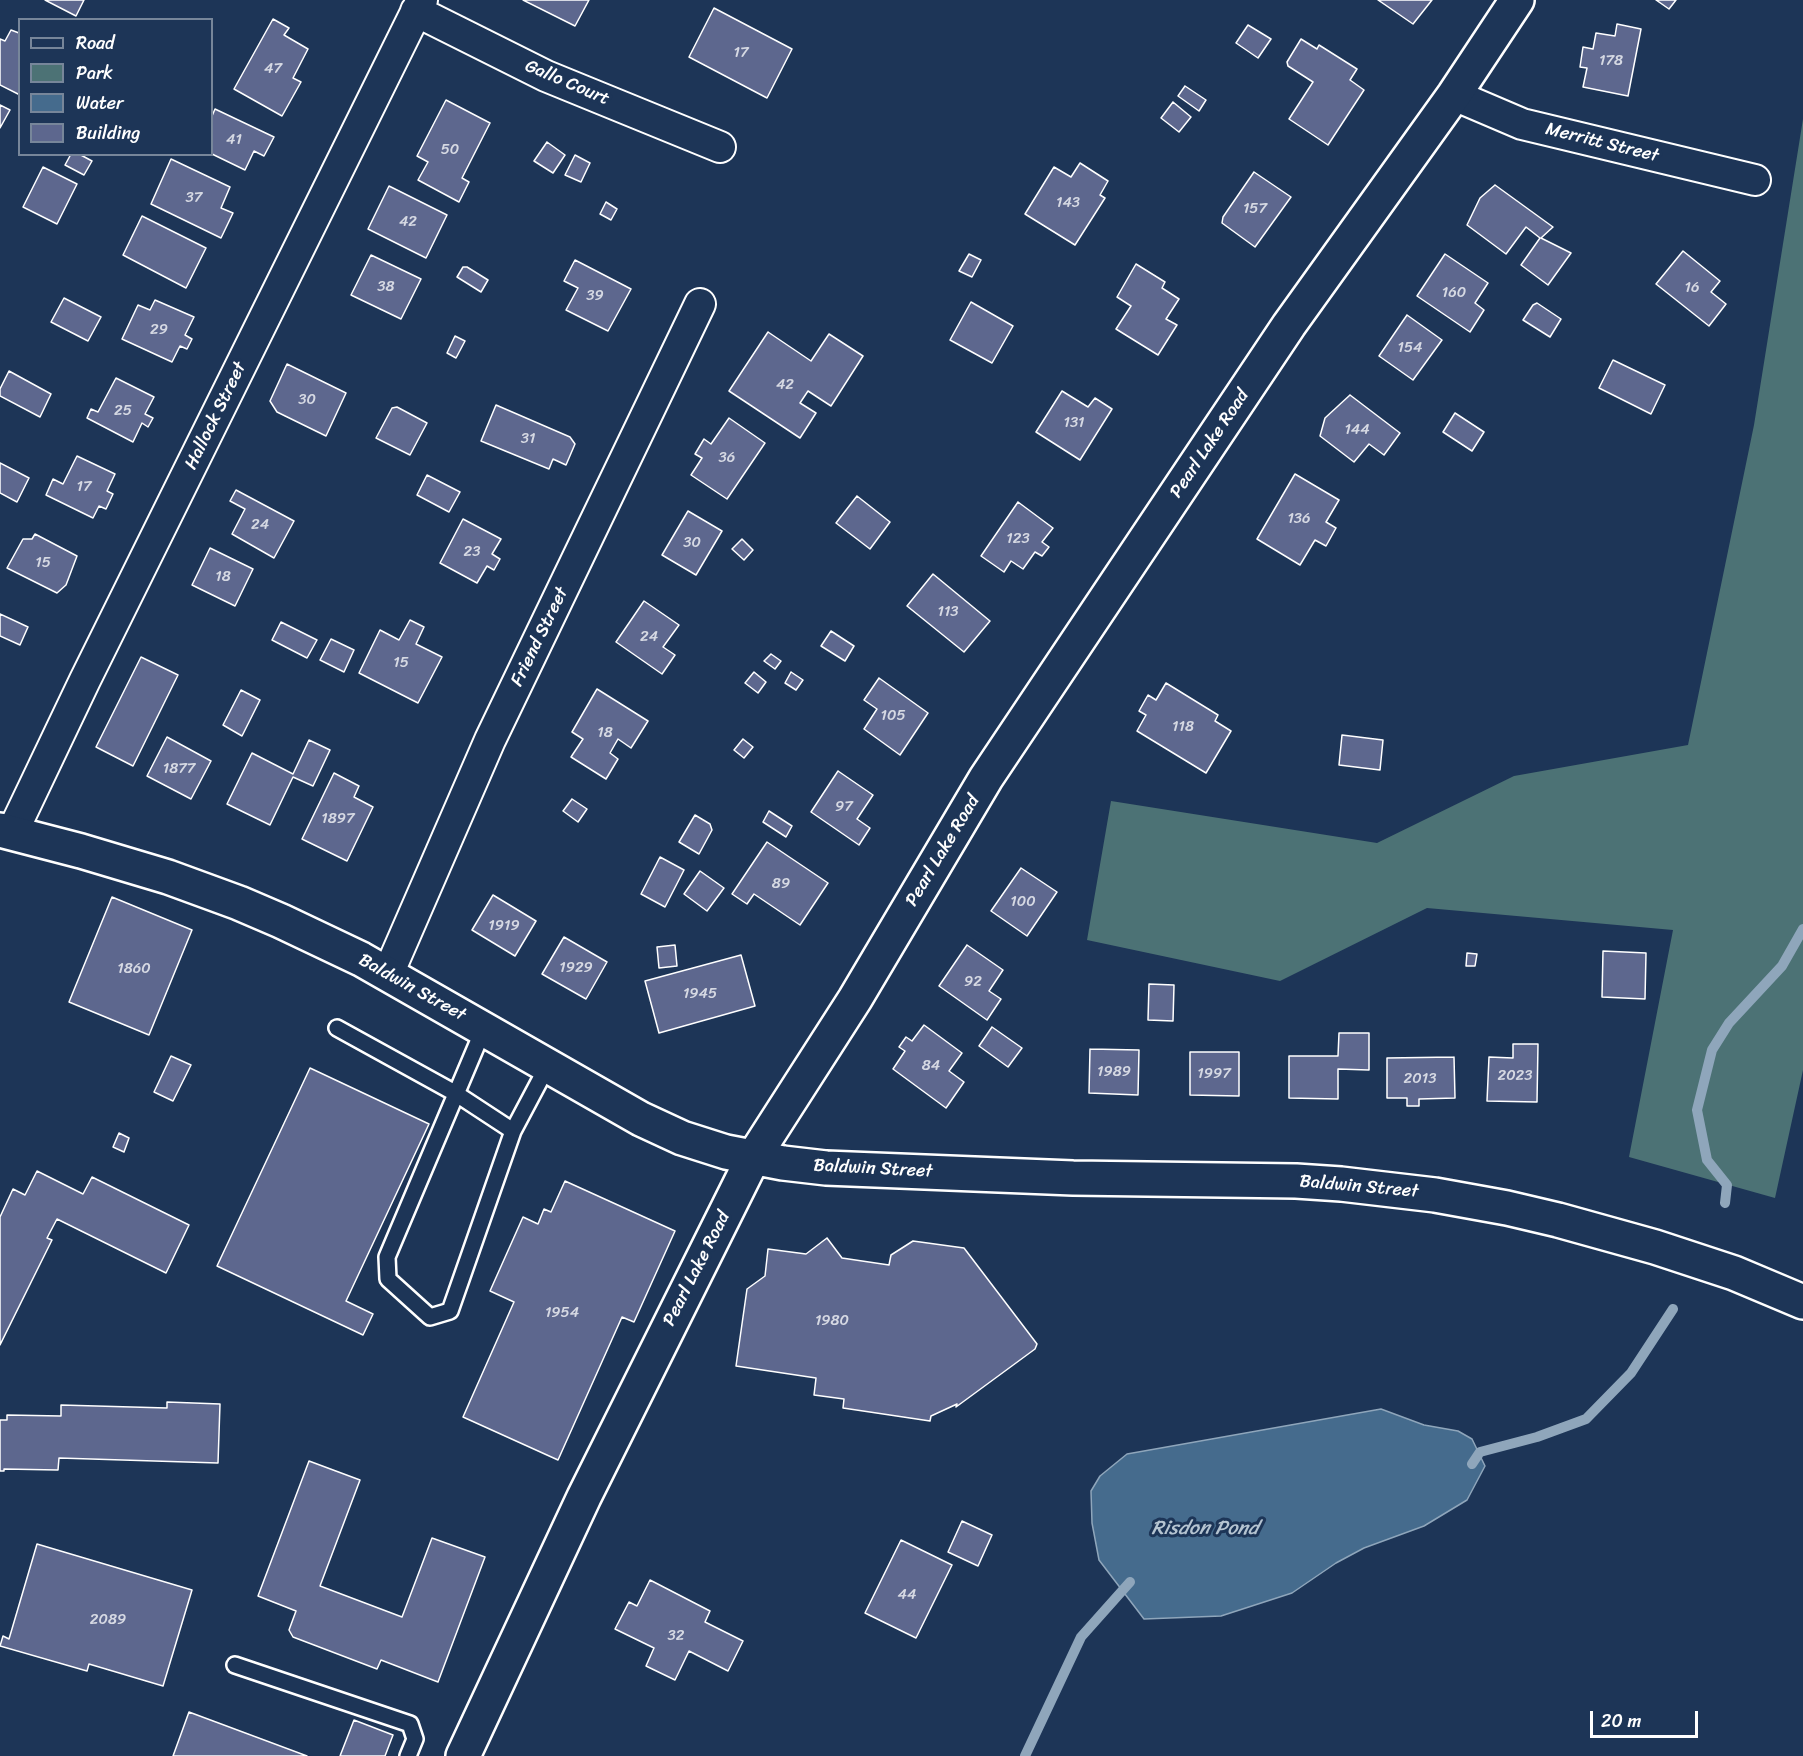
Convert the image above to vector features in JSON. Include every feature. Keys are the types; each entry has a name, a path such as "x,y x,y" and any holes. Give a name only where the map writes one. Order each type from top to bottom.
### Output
{"main road":[{"name":"Pearl Lake Road","path":"463,1756 584,1497 753,1158 855,999 986,778 1289,326 1454,95 1517,0"},
{"name":"Baldwin Street","path":"6,832 81,851 204,889 318,938 388,974 641,1119 703,1146 753,1158 826,1168 1073,1178 1296,1181 1435,1195 1548,1218 1633,1241 1734,1273 1803,1302"}],"street":[{"name":"Gallo Court","path":"419,6 546,76 720,147"},
{"name":"Hallock Street","path":"6,832 85,680 419,6"},
{"name":"Merritt Street","path":"1454,95 1521,124 1755,180"},
{"name":"Friend Street","path":"388,974 490,740 700,304"}],"lane":[{"path":"337,1028 455,1093 513,1131"},
{"path":"484,1028 387,1257 387,1279 430,1317 450,1311 513,1131 548,1065"},
{"path":"235,1665 410,1725 415,1739 408,1756"}],"green space":[{"path":"1803,119 1803,1070 1775,1198 1629,1157 1673,930 1427,908 1280,981 1087,940 1111,801 1377,843 1514,776 1688,745 1754,425"}],"water":[{"name":"Risdon Pond","path":"1381,1409 1424,1425 1458,1431 1472,1439 1485,1466 1467,1500 1424,1526 1364,1548 1336,1563 1292,1593 1221,1616 1144,1619 1099,1560 1092,1523 1091,1491 1100,1476 1127,1454"}],"building":[{"path":"45,0 84,0 76,16"},
{"path":"523,0 589,0 575,26"},
{"path":"1378,0 1432,0 1413,24"},
{"path":"1656,0 1676,0 1669,9"},
{"path":"714,8 792,49 767,98 689,57"},
{"path":"273,19 289,28 284,35 308,49 293,78 301,82 282,116 234,89"},
{"path":"1617,24 1641,29 1628,96 1583,87 1587,68 1580,67 1583,47 1593,49 1596,33 1615,36"},
{"path":"1248,25 1271,39 1258,58 1236,43"},
{"path":"11,30 18,33 18,94 0,85 0,39 5,41"},
{"path":"1301,39 1317,49 1319,45 1357,69 1350,80 1364,90 1328,145 1289,119 1313,82 1288,66 1287,62"},
{"path":"1185,86 1206,100 1199,111 1178,96"},
{"path":"446,100 490,123 462,178 469,182 459,202 418,180 428,162 417,156"},
{"path":"1173,102 1191,117 1179,132 1161,118"},
{"path":"0,105 10,110 0,128"},
{"path":"215,109 274,137 264,156 254,151 245,170 213,154"},
{"path":"547,142 565,155 553,173 534,161"},
{"path":"575,155 590,163 581,182 565,175"},
{"path":"70,156 83,156 92,161 84,175 65,165"},
{"path":"171,159 230,187 221,208 233,213 221,238 151,204"},
{"path":"1080,163 1108,181 1100,195 1105,198 1075,245 1025,214 1054,167 1071,177"},
{"path":"43,167 77,184 57,224 23,207"},
{"path":"1254,172 1291,197 1255,247 1222,223 1223,217"},
{"path":"1495,185 1553,227 1541,238 1571,253 1548,285 1521,265 1540,238 1526,227 1506,254 1467,225 1480,198"},
{"path":"389,186 447,215 426,258 368,229"},
{"path":"606,202 617,209 611,220 600,214"},
{"path":"142,216 206,248 186,288 123,255"},
{"path":"1683,251 1720,281 1711,292 1726,304 1709,326 1656,284"},
{"path":"969,254 981,260 972,277 959,271"},
{"path":"1445,254 1488,283 1475,303 1484,310 1470,332 1417,296"},
{"path":"371,255 421,279 401,319 351,295"},
{"path":"575,260 631,289 608,331 566,310 578,288 564,281"},
{"path":"1136,264 1165,282 1162,288 1179,299 1166,319 1177,325 1158,355 1116,329 1131,306 1117,297"},
{"path":"463,267 467,267 488,280 481,292 457,277"},
{"path":"64,298 101,317 88,341 51,322"},
{"path":"155,300 194,317 185,335 192,339 187,349 180,346 172,362 122,339 138,305 150,310"},
{"path":"971,302 1013,326 992,363 950,340"},
{"path":"1537,303 1561,319 1550,337 1523,320 1533,305"},
{"path":"1407,315 1442,340 1413,380 1379,356"},
{"path":"768,332 811,361 829,334 863,356 831,406 808,391 800,403 816,413 800,438 729,391"},
{"path":"455,336 465,341 456,358 447,353"},
{"path":"1613,360 1665,385 1651,414 1599,388"},
{"path":"287,364 346,393 326,436 277,412 270,401"},
{"path":"9,371 51,394 40,417 0,396 0,389"},
{"path":"116,378 154,397 145,414 153,418 148,427 142,423 133,442 87,418 91,409 98,412"},
{"path":"1062,391 1088,407 1095,398 1112,409 1080,460 1036,432"},
{"path":"1350,395 1400,433 1384,455 1369,444 1354,462 1320,436 1325,418"},
{"path":"496,405 570,437 575,444 566,465 553,459 549,469 481,441"},
{"path":"397,407 427,423 410,455 376,438 392,408"},
{"path":"1455,413 1484,432 1472,451 1443,432"},
{"path":"729,418 765,443 727,499 691,475 702,458 695,454 704,439 711,444"},
{"path":"77,456 115,474 107,491 113,494 106,509 99,506 93,518 46,495 53,479 63,484"},
{"path":"0,463 29,478 17,502 0,493"},
{"path":"1295,474 1339,500 1326,522 1336,528 1326,546 1315,540 1300,565 1257,539"},
{"path":"427,475 460,492 449,512 417,495"},
{"path":"236,490 294,521 274,558 232,534 245,509 230,501"},
{"path":"857,496 890,522 870,549 836,523"},
{"path":"1018,502 1053,528 1042,542 1049,547 1042,556 1035,552 1023,569 1011,561 1004,572 981,556"},
{"path":"688,511 722,531 696,575 662,555"},
{"path":"463,519 501,539 492,554 500,559 494,570 487,566 477,583 440,563"},
{"path":"35,534 77,556 66,585 57,593 7,568 23,539 32,539"},
{"path":"742,539 753,550 744,560 732,549"},
{"path":"210,548 253,569 235,606 192,585"},
{"path":"933,574 990,621 964,652 907,606"},
{"path":"644,601 679,625 663,647 675,655 662,674 616,642"},
{"path":"0,614 28,627 20,645 0,636"},
{"path":"410,620 424,627 416,644 442,657 418,703 359,673 380,630 399,640"},
{"path":"281,622 317,640 307,658 272,640"},
{"path":"831,631 854,646 845,661 821,646"},
{"path":"331,639 354,650 344,672 320,660"},
{"path":"771,654 781,661 775,669 764,661"},
{"path":"141,657 178,675 133,766 96,747"},
{"path":"754,672 766,682 758,693 745,683"},
{"path":"791,672 803,680 796,690 785,683"},
{"path":"879,678 928,713 900,755 864,729 877,709 864,700"},
{"path":"1166,683 1218,715 1215,721 1231,731 1206,773 1137,731 1146,715 1139,711 1148,695 1156,700"},
{"path":"597,689 648,721 631,748 618,739 610,753 618,759 606,779 571,757 583,739 572,732"},
{"path":"241,690 260,700 242,736 223,725"},
{"path":"1342,735 1383,740 1380,770 1339,765"},
{"path":"167,737 211,761 191,799 147,776"},
{"path":"743,739 753,747 744,758 734,750"},
{"path":"309,740 330,750 313,786 293,777 270,825 227,804 252,753 293,774"},
{"path":"838,771 873,795 857,819 870,828 859,845 811,812"},
{"path":"334,773 359,786 354,797 373,807 347,861 302,839"},
{"path":"572,799 587,809 578,822 563,811"},
{"path":"769,811 792,826 786,837 763,822"},
{"path":"695,815 710,824 712,830 699,854 679,842"},
{"path":"767,842 828,883 800,925 754,894 747,904 732,894"},
{"path":"660,857 684,870 665,907 641,894"},
{"path":"1021,868 1057,892 1027,936 991,911"},
{"path":"700,871 724,888 707,911 684,894"},
{"path":"493,895 536,921 515,956 472,930"},
{"path":"112,897 192,930 149,1035 69,1002"},
{"path":"564,937 607,962 586,999 542,974"},
{"path":"675,945 677,966 659,968 657,947"},
{"path":"967,945 1003,970 989,991 1001,999 987,1020 939,986"},
{"path":"1603,951 1646,953 1645,999 1602,997"},
{"path":"1467,953 1477,954 1475,966 1466,966"},
{"path":"741,955 755,1006 659,1033 645,981"},
{"path":"1149,984 1174,985 1173,1021 1148,1020"},
{"path":"924,1025 962,1053 949,1071 964,1082 946,1108 893,1069 905,1051 899,1047 906,1037 912,1041"},
{"path":"992,1027 1022,1048 1008,1067 979,1046"},
{"path":"1339,1033 1369,1033 1369,1070 1338,1069 1338,1099 1289,1098 1289,1056 1338,1056"},
{"path":"1513,1044 1538,1044 1537,1102 1487,1101 1489,1057 1513,1058"},
{"path":"1090,1049 1139,1050 1138,1095 1089,1093"},
{"path":"1190,1052 1239,1052 1239,1096 1190,1095"},
{"path":"171,1056 191,1065 173,1101 154,1092"},
{"path":"1454,1057 1455,1098 1419,1099 1419,1106 1407,1106 1407,1098 1387,1098 1387,1058"},
{"path":"310,1068 429,1124 346,1301 373,1314 363,1335 217,1266"},
{"path":"119,1133 129,1138 124,1152 113,1147"},
{"path":"37,1171 83,1194 92,1177 189,1225 166,1273 57,1219 47,1238 52,1240 0,1345 0,1217 13,1189 25,1195"},
{"path":"565,1181 675,1231 634,1322 622,1317 558,1460 463,1417 514,1302 490,1291 523,1217 538,1224 544,1209 551,1212"},
{"path":"827,1238 842,1258 889,1265 891,1255 913,1241 964,1248 1037,1344 1035,1349 956,1407 957,1404 931,1416 930,1421 843,1408 844,1399 814,1395 816,1378 736,1366 747,1289 765,1276 768,1249 806,1254"},
{"path":"167,1402 220,1404 218,1463 59,1458 58,1470 4,1469 0,1471 0,1420 7,1420 7,1415 61,1416 61,1405 167,1408"},
{"path":"309,1461 360,1480 320,1586 402,1617 432,1538 485,1557 438,1682 381,1660 377,1669 293,1637 289,1630 296,1611 258,1596"},
{"path":"962,1521 992,1535 978,1566 948,1552"},
{"path":"901,1540 952,1565 916,1638 865,1613"},
{"path":"37,1544 192,1590 163,1686 89,1664 87,1671 0,1646 3,1636 9,1639"},
{"path":"650,1580 710,1611 705,1622 743,1641 728,1671 689,1651 675,1680 646,1666 654,1648 615,1629 629,1602 637,1606"},
{"path":"189,1712 307,1756 173,1756"},
{"path":"354,1720 393,1735 385,1756 340,1756"}],"waterway":[{"path":"1725,1203 1727,1185 1707,1160 1697,1110 1712,1050 1729,1023 1782,966 1803,929"},
{"path":"1472,1464 1480,1452 1537,1437 1586,1419 1631,1373 1673,1309"},
{"path":"1025,1756 1081,1637 1130,1582"}]}
